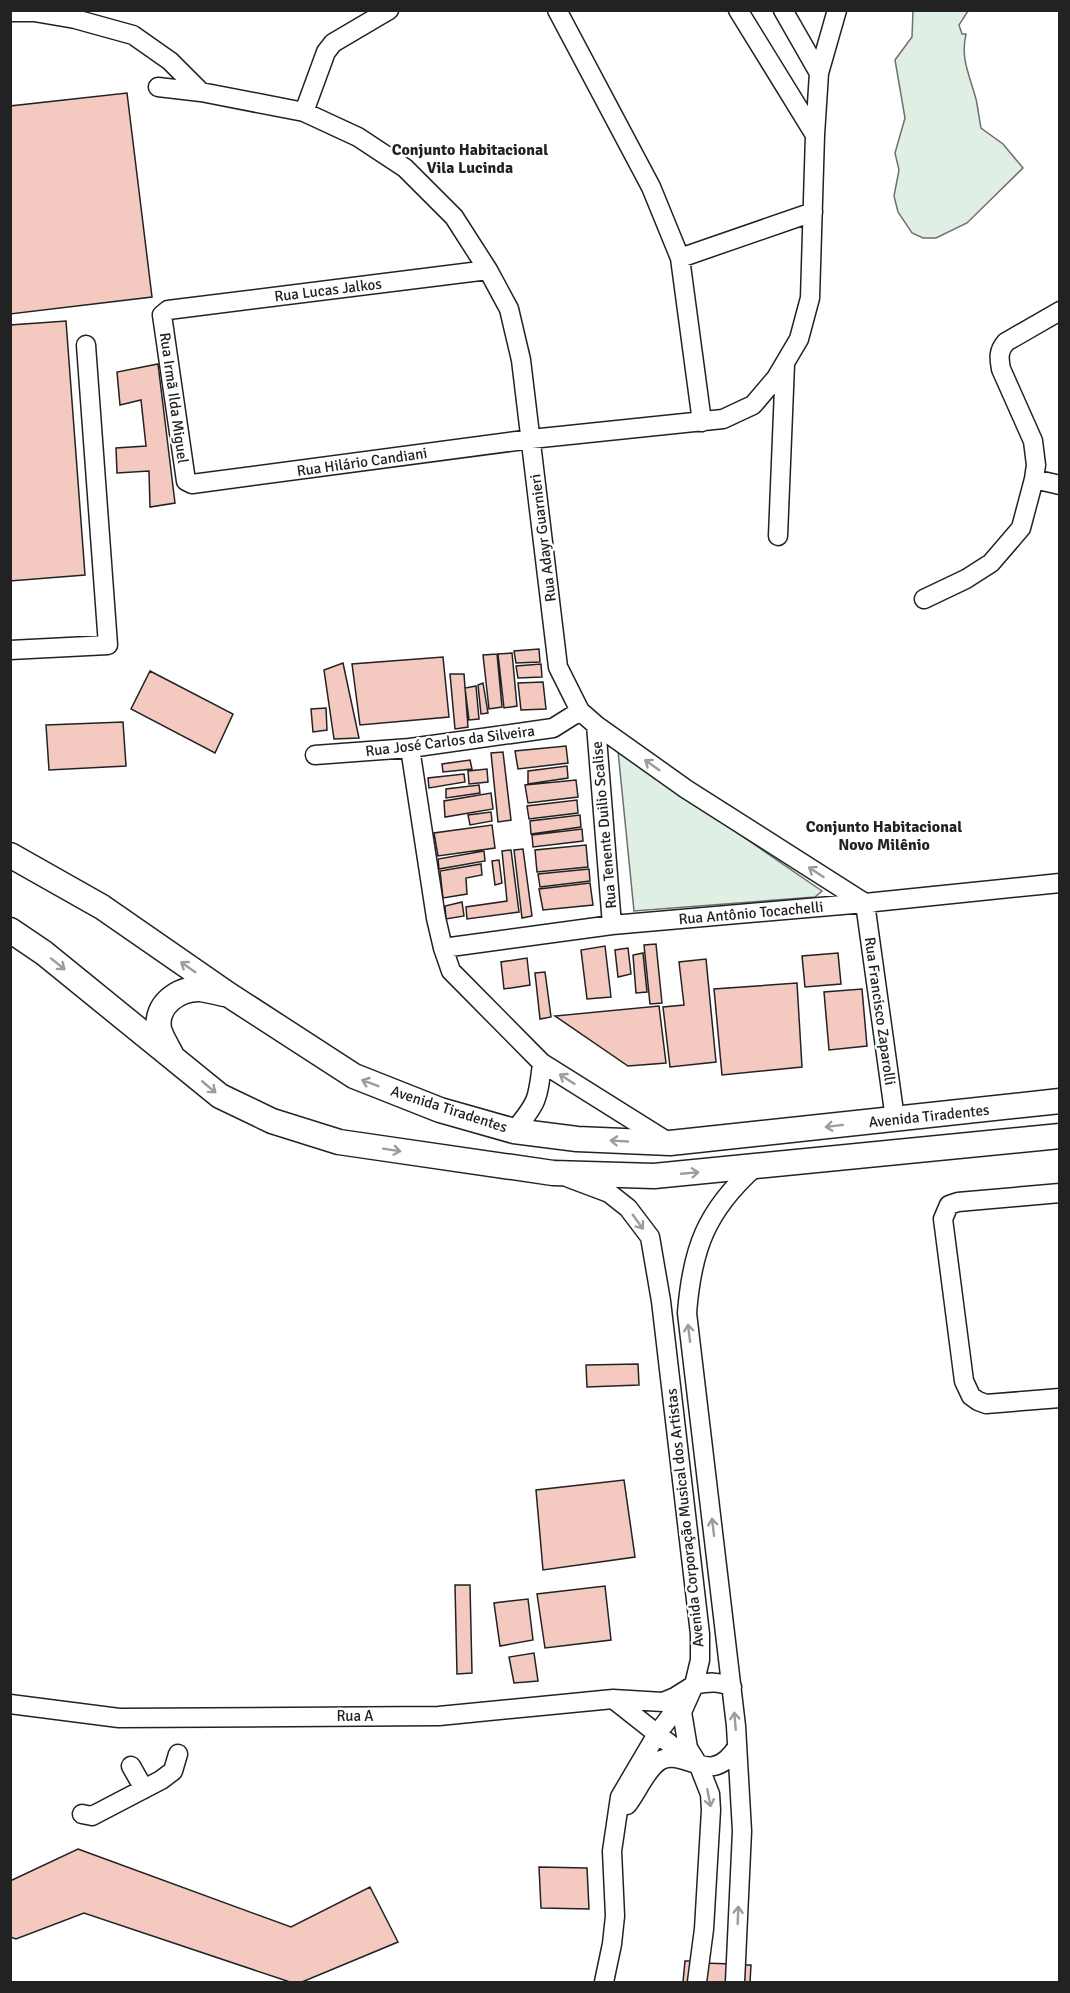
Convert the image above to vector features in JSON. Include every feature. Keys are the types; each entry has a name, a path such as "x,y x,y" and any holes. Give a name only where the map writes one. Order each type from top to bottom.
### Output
{"main road":[{"name":"Avenida Tiradentes","path":"10,855 102,907 229,995 354,1076 440,1110 514,1131 577,1139 670,1143 1059,1101"},
{"path":"10,930 44,953 220,1096 272,1121 339,1142 553,1173 654,1176 1059,1136"},
{"path":"172,1056 160,1031 158,1016 165,1003 187,990 201,989 229,995"}],"street":[{"path":"304,112 326,52 333,43 356,19 389,10"},
{"path":"557,10 651,187 680,258 702,422"},
{"path":"738,10 814,135"},
{"path":"783,10 819,73"},
{"name":"Rua Hilário Candiani","path":"192,484 531,439 702,422 723,419 753,405 776,378 799,339 810,298 814,135 819,73 837,10"},
{"path":"10,12 34,12 75,19 133,35 170,61 201,92"},
{"name":"Rua Adayr Guarnieri","path":"158,87 201,92 304,112 357,137 405,168 454,217 488,270 509,309 521,360 558,667 580,711 686,789 865,903"},
{"path":"680,258 813,212"},
{"name":"Rua Lucas Jalkos","path":"168,310 488,270"},
{"name":"Rua Irmã Ilda Miguel","path":"168,310 162,315 186,481 192,484"},
{"path":"924,599 966,579 991,563 1021,528 1036,465 1033,441 1001,369 999,358 1001,348 1006,342 1059,311"},
{"path":"10,650 108,645 87,345"},
{"path":"778,536 786,362"},
{"path":"1034,479 1059,485"},
{"name":"Rua José Carlos da Silveira","path":"315,755 410,748 553,728 580,711"},
{"name":"Rua Tenente Duilio Scalise","path":"596,725 612,925"},
{"path":"410,748 436,918 451,971 542,1063 670,1143"},
{"name":"Rua Antônio Tocachelli","path":"443,948 612,925 1059,883"},
{"name":"Rua Francisco Zaparolli","path":"865,903 895,1119"},
{"path":"514,1131 533,1108 539,1094 542,1063"},
{"name":"Avenida Corporação Musical dos Artistas","path":"735,1983 742,1831 737,1747 732,1687 687,1313 692,1265 708,1221 735,1185 755,1167"},
{"name":"Avenida Corporação Musical dos Artistas","path":"553,1173 609,1193 628,1208 650,1237 661,1301 700,1634 700,1660 694,1685 682,1712 688,1748 699,1766 710,1794 711,1810 704,1929 697,1983"},
{"path":"1059,1193 958,1202 949,1205 943,1219 964,1381 971,1396 986,1404 1059,1398"},
{"path":"661,1301 688,1298"},
{"path":"604,1983 615,1916 612,1851 620,1797 657,1734 694,1685 712,1682 732,1687"},
{"name":"Rua A","path":"10,1704 119,1718 439,1716 613,1699 663,1702 675,1698 694,1685"},
{"path":"613,1699 699,1766"},
{"path":"618,1816 658,1761 675,1757 699,1766 711,1766 730,1758 737,1747"},
{"path":"82,1814 92,1816 161,1780 172,1771 178,1754"},
{"path":"130,1766 144,1789"}],"green space":[{"path":"913,11 968,11 959,25 962,34 966,34 965,59 981,128 1003,144 1023,168 967,223 936,238 923,238 912,233 898,212 894,196 899,170 895,153 905,118 895,60 912,37"},
{"path":"618,751 822,891 815,897 634,911"}],"building":[{"path":"127,93 152,297 10,314 10,106"},
{"path":"66,321 85,575 10,581 10,325"},
{"path":"158,364 175,503 150,507 149,471 117,473 116,448 146,446 141,400 120,405 117,372"},
{"path":"539,649 540,662 516,663 514,651"},
{"path":"512,653 517,706 504,708 498,654"},
{"path":"497,654 502,707 489,709 483,655"},
{"path":"443,657 449,717 360,725 352,664"},
{"path":"343,663 359,738 334,739 324,670"},
{"path":"541,664 542,677 518,678 516,666"},
{"path":"150,671 233,714 215,753 131,709"},
{"path":"450,674 464,674 468,727 455,729"},
{"path":"543,682 546,709 521,710 518,683"},
{"path":"483,683 488,713 481,714 478,685"},
{"path":"476,686 479,719 469,720 465,688"},
{"path":"326,708 327,730 313,732 311,709"},
{"path":"123,722 126,766 49,770 46,725"},
{"path":"566,746 568,763 518,769 515,751"},
{"path":"503,752 511,820 498,822 491,753"},
{"path":"470,760 472,769 443,772 442,764"},
{"path":"567,766 568,778 528,784 528,771"},
{"path":"487,769 488,782 469,784 468,771"},
{"path":"464,774 465,782 429,788 428,778"},
{"path":"576,780 578,797 528,803 525,785"},
{"path":"479,785 480,793 446,798 446,789"},
{"path":"491,793 493,809 445,817 444,801"},
{"path":"577,800 578,813 529,819 527,806"},
{"path":"491,812 492,821 470,825 468,815"},
{"path":"580,815 581,827 531,834 530,821"},
{"path":"492,825 495,848 438,856 434,833"},
{"path":"582,829 583,841 533,847 532,835"},
{"path":"586,845 588,867 537,872 535,850"},
{"path":"523,849 532,916 522,918 514,850"},
{"path":"511,850 519,912 467,919 466,907 507,901 502,851"},
{"path":"484,851 485,861 439,869 438,859"},
{"path":"499,860 502,883 495,885 492,861"},
{"path":"481,864 482,875 466,878 467,894 443,898 440,871"},
{"path":"589,869 590,881 540,887 538,874"},
{"path":"590,883 593,905 543,910 539,889"},
{"path":"462,902 464,916 446,919 445,906"},
{"path":"656,944 662,1003 650,1004 644,945"},
{"path":"605,946 611,997 587,999 581,950"},
{"path":"628,948 631,974 618,977 615,950"},
{"path":"643,953 647,992 636,993 633,955"},
{"path":"838,953 841,984 805,987 802,956"},
{"path":"527,958 530,985 504,989 501,962"},
{"path":"706,959 716,1062 670,1067 663,1007 684,1005 679,962"},
{"path":"545,972 551,1017 540,1019 535,973"},
{"path":"797,983 802,1067 722,1075 714,989"},
{"path":"862,989 867,1046 829,1050 824,992"},
{"path":"659,1006 666,1063 628,1066 555,1016"},
{"path":"638,1364 639,1385 587,1387 586,1365"},
{"path":"624,1480 635,1557 543,1570 536,1490"},
{"path":"455,1585 470,1585 472,1673 457,1674"},
{"path":"605,1586 611,1640 545,1648 537,1594"},
{"path":"528,1599 533,1640 500,1646 494,1603"},
{"path":"534,1653 538,1681 514,1683 509,1657"},
{"path":"78,1849 291,1927 370,1887 398,1942 302,1982 290,1982 84,1913 16,1939 10,1937 10,1881"},
{"path":"539,1867 587,1868 589,1909 541,1908"},
{"path":"685,1961 695,1961 693,1982 683,1982"},
{"path":"703,1963 732,1964 731,1982 701,1982"},
{"path":"741,1965 751,1965 750,1982 740,1982"}],"district":[{"name":"Conjunto Habitacional Vila Lucinda","path":"470,159"},
{"name":"Conjunto Habitacional Novo Milênio","path":"884,836"}]}
